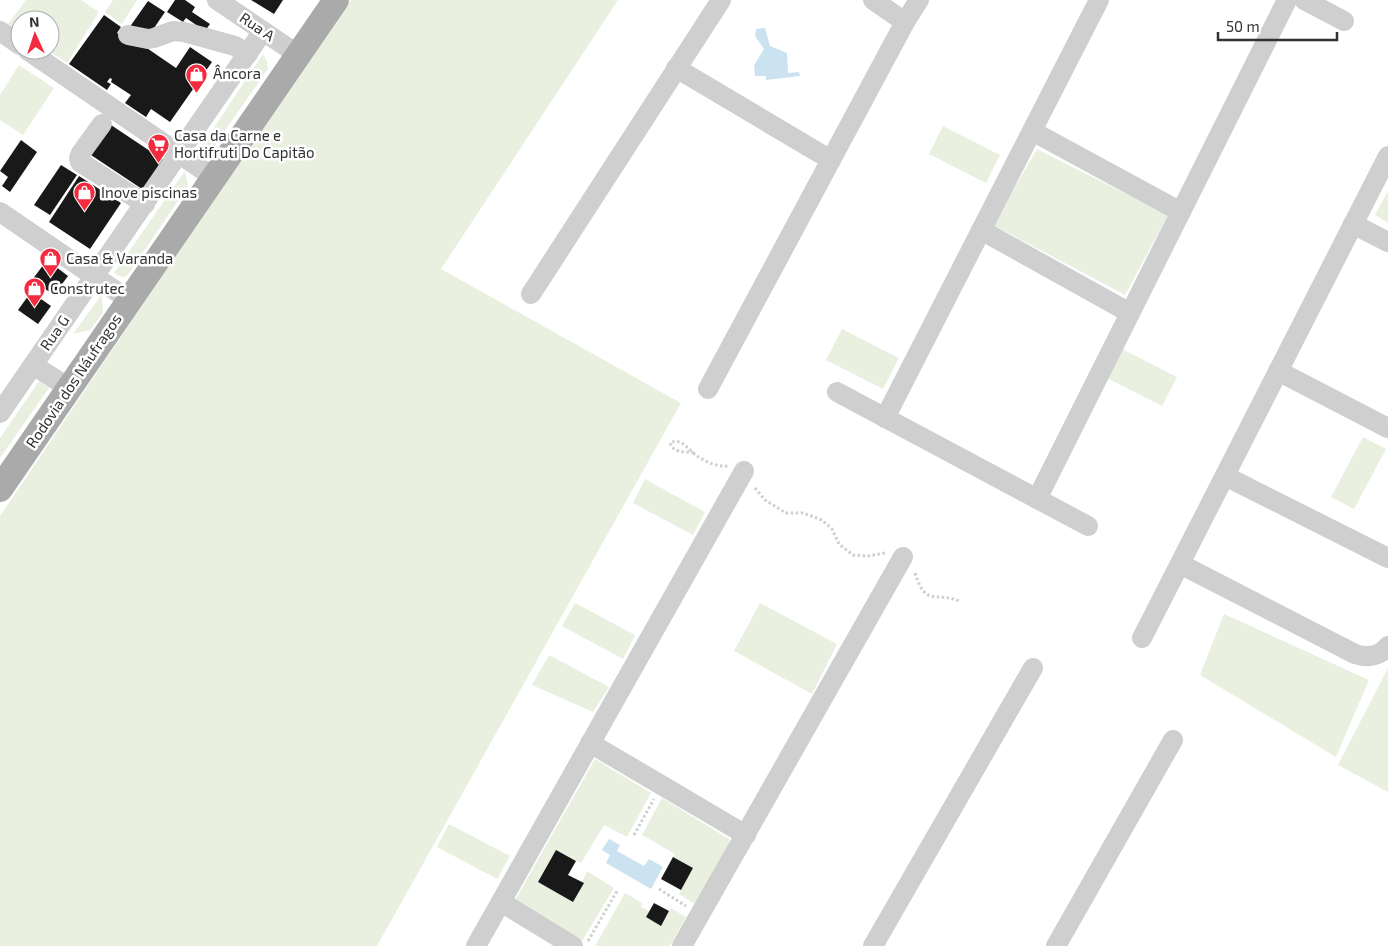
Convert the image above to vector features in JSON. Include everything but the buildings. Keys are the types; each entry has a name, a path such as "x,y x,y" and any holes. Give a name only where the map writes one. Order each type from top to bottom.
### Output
{"main road":[{"name":"Rodovia dos Náufragos","path":"2,482 69,388 297,54 336,0"}],"street":[{"name":"Rua A","path":"217,0 297,54"},
{"path":"531,294 721,0"},
{"path":"873,0 905,22"},
{"path":"708,389 905,22 919,0"},
{"path":"885,418 1099,0"},
{"path":"1038,499 1287,0"},
{"path":"1304,0 1344,21"},
{"path":"128,35 148,39 173,31 184,32 235,46 248,54"},
{"name":"Rua G","path":"0,413 264,31"},
{"path":"42,60 213,177"},
{"path":"676,68 831,160"},
{"path":"102,124 81,154 80,162 145,204"},
{"path":"1032,131 1181,212"},
{"path":"1142,638 1388,156"},
{"path":"0,212 129,300"},
{"path":"1353,224 1388,242"},
{"path":"981,230 1130,313"},
{"path":"33,365 69,388"},
{"path":"1278,371 1388,428"},
{"path":"837,392 1088,526"},
{"path":"476,946 744,471"},
{"path":"1225,476 1388,558"},
{"path":"682,946 903,557"},
{"path":"1180,564 1355,654 1366,658 1382,652 1388,646"},
{"path":"873,946 1033,668"},
{"path":"1056,946 1173,740"},
{"path":"590,743 746,835"},
{"path":"500,902 573,946"}],"path":[{"path":"694,453 675,450 670,443 676,441 682,443 705,461 719,466 734,465 744,471 755,478 755,489 765,500 786,513 803,513 822,520 832,529 839,544 853,555 868,556 897,552 912,562 918,585 924,593 934,598 952,598 961,602"},
{"path":"634,835 661,785"},
{"path":"659,889 700,914"},
{"path":"585,946 617,891"}],"green space":[{"path":"26,0 81,0 99,12 67,63 60,58 60,10 18,10"},
{"path":"113,0 137,0 122,24 105,12"},
{"path":"351,0 618,0 441,269 681,403 377,946 0,946 0,516 291,85"},
{"path":"263,54 268,69 211,151 199,150"},
{"path":"19,65 54,88 23,135 0,120 0,95"},
{"path":"943,126 1000,155 986,183 929,154"},
{"path":"1037,149 1168,215 1125,295 993,225"},
{"path":"185,171 188,186 127,276 124,277 114,273"},
{"path":"1388,191 1388,223 1375,215"},
{"path":"102,294 103,313 90,330 73,334"},
{"path":"842,329 899,358 883,389 826,360"},
{"path":"1120,348 1177,377 1162,406 1105,377"},
{"path":"39,381 49,388 0,458 0,438"},
{"path":"1363,437 1386,449 1354,509 1331,497"},
{"path":"645,479 705,512 693,535 633,503"},
{"path":"575,603 635,635 623,659 562,626"},
{"path":"760,603 837,644 812,694 734,651"},
{"path":"1224,614 1369,680 1336,757 1200,675"},
{"path":"549,655 609,687 593,712 532,685"},
{"path":"1388,668 1388,792 1338,765"},
{"path":"595,759 651,793 627,837 604,825 581,863 556,850 538,882 573,902 587,871 614,888 582,941 514,902"},
{"path":"662,798 729,839 729,845 695,904 679,894 693,868 673,857 675,854 642,835"},
{"path":"449,824 510,856 497,879 437,847"},
{"path":"625,893 642,903 641,907 649,911 646,917 660,925 671,908 686,917 670,946 595,946"}],"water":[{"path":"765,28 770,46 787,53 788,73 799,72 800,76 766,80 766,76 755,76 754,65 764,49 755,36 756,29"},
{"path":"609,839 620,845 617,851 644,866 649,859 663,867 651,889 606,863 610,855 602,850"}],"place":[{"name":"Âncora","path":"197,93"},
{"name":"Casa da Carne e Hortifruti Do Capitão","path":"158,164"},
{"name":"Inove piscinas","path":"85,212"},
{"name":"Casa & Varanda","path":"50,278"},
{"name":"Construtec","path":"34,308"}]}
